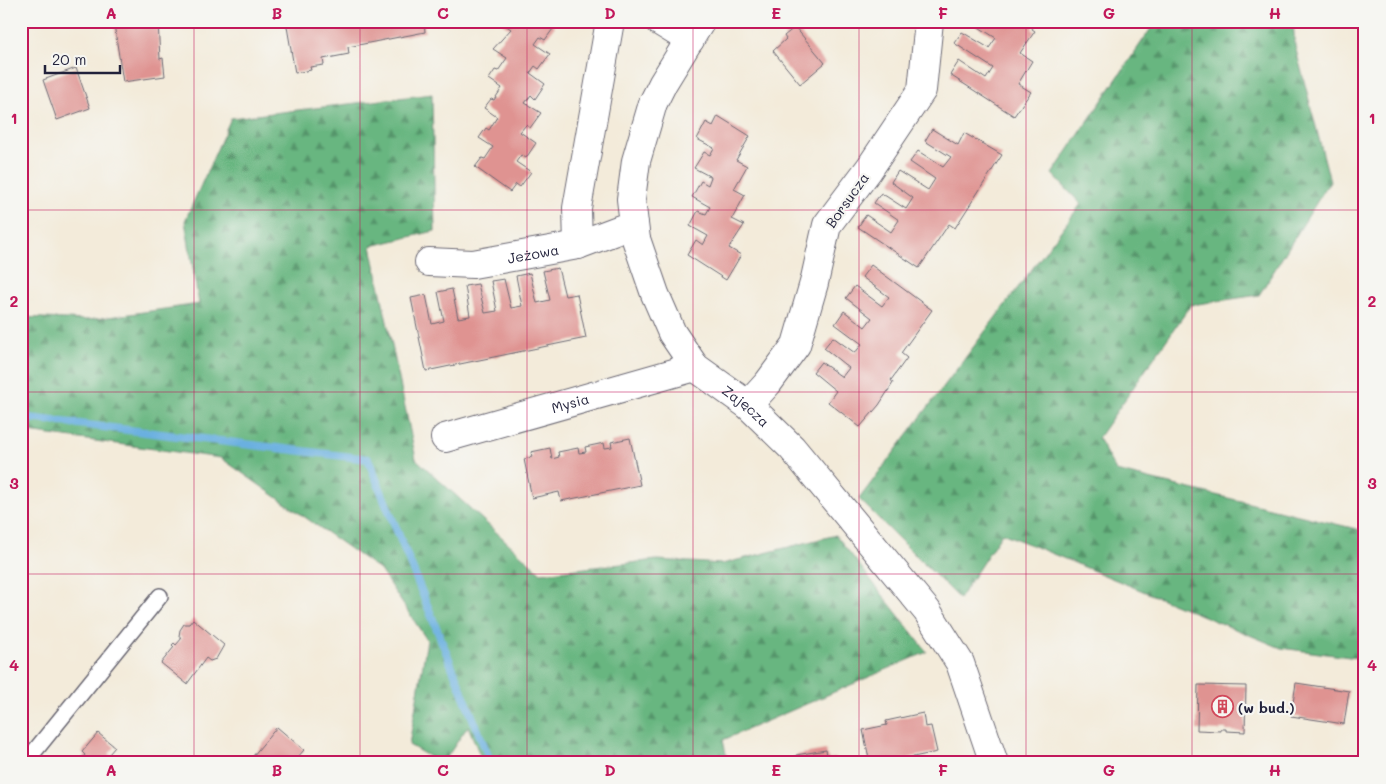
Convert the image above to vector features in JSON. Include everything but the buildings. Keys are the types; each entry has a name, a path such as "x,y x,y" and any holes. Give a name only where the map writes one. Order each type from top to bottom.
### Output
{"street":[{"path":"578,245 577,208 610,21"},
{"path":"659,21 696,31"},
{"name":"Borsucza","path":"748,405 768,384 796,345 814,282 827,225 869,169 922,90 929,21"},
{"name":"Zajęcza","path":"696,31 660,89 639,145 631,199 636,239 655,294 672,334 695,367 748,405 792,448 927,610 960,663 994,763"},
{"name":"Jeżowa","path":"430,262 473,264 578,245 634,224"},
{"name":"Mysia","path":"445,438 695,367"}],"lane":[{"path":"25,763 160,596"}],"green space":[{"path":"1156,21 1293,21 1295,46 1330,181 1259,295 1191,305 1098,438 1116,471 1365,531 1365,659 1281,648 1002,533 959,599 859,499 1081,204 1052,174"},
{"path":"432,94 435,231 371,246 416,459 541,573 657,560 722,564 836,535 927,652 723,740 728,763 483,763 468,726 443,763 440,763 409,745 427,640 380,570 221,458 21,431 21,317 88,320 199,304 185,221 231,118"}],"waterway":[{"path":"21,417 368,459 491,763"}],"place":[{"name":"(w bud.)","path":"1222,707"}]}
